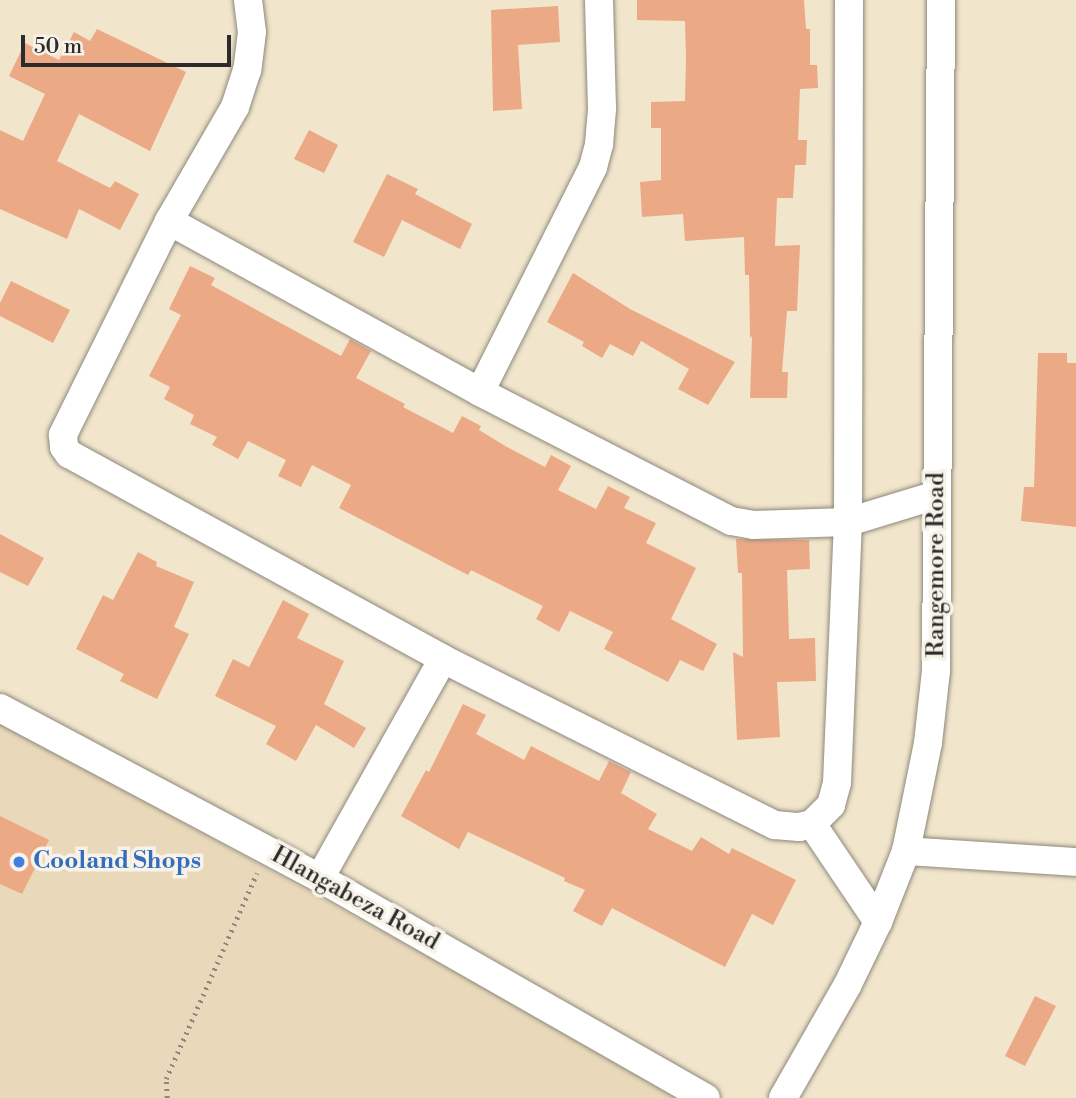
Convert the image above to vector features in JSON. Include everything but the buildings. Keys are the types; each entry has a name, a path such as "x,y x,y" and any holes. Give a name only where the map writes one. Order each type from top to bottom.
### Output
{"street":[{"path":"248,0 252,32 247,70 235,107 169,221 63,435 64,447 69,454 443,659 775,825 799,827 812,824 831,805 837,783 848,522 849,0"},
{"path":"480,392 593,167 599,144 602,108 599,0"},
{"name":"Rangemore Road","path":"783,1098 847,986 878,922 906,851 928,743 936,671 941,0"},
{"path":"169,221 480,392 731,521 752,525 848,522 937,495"},
{"path":"320,878 443,659"},
{"name":"Hlangabeza Road","path":"0,708 320,878 706,1098"},
{"path":"812,824 878,922"},
{"path":"906,851 1076,862"}],"path":[{"path":"167,1098 166,1079 268,850"}],"shaded area":[{"path":"0,723 687,1098 0,1098"}],"place":[{"name":"Cooland Shops","path":"19,862"}]}
